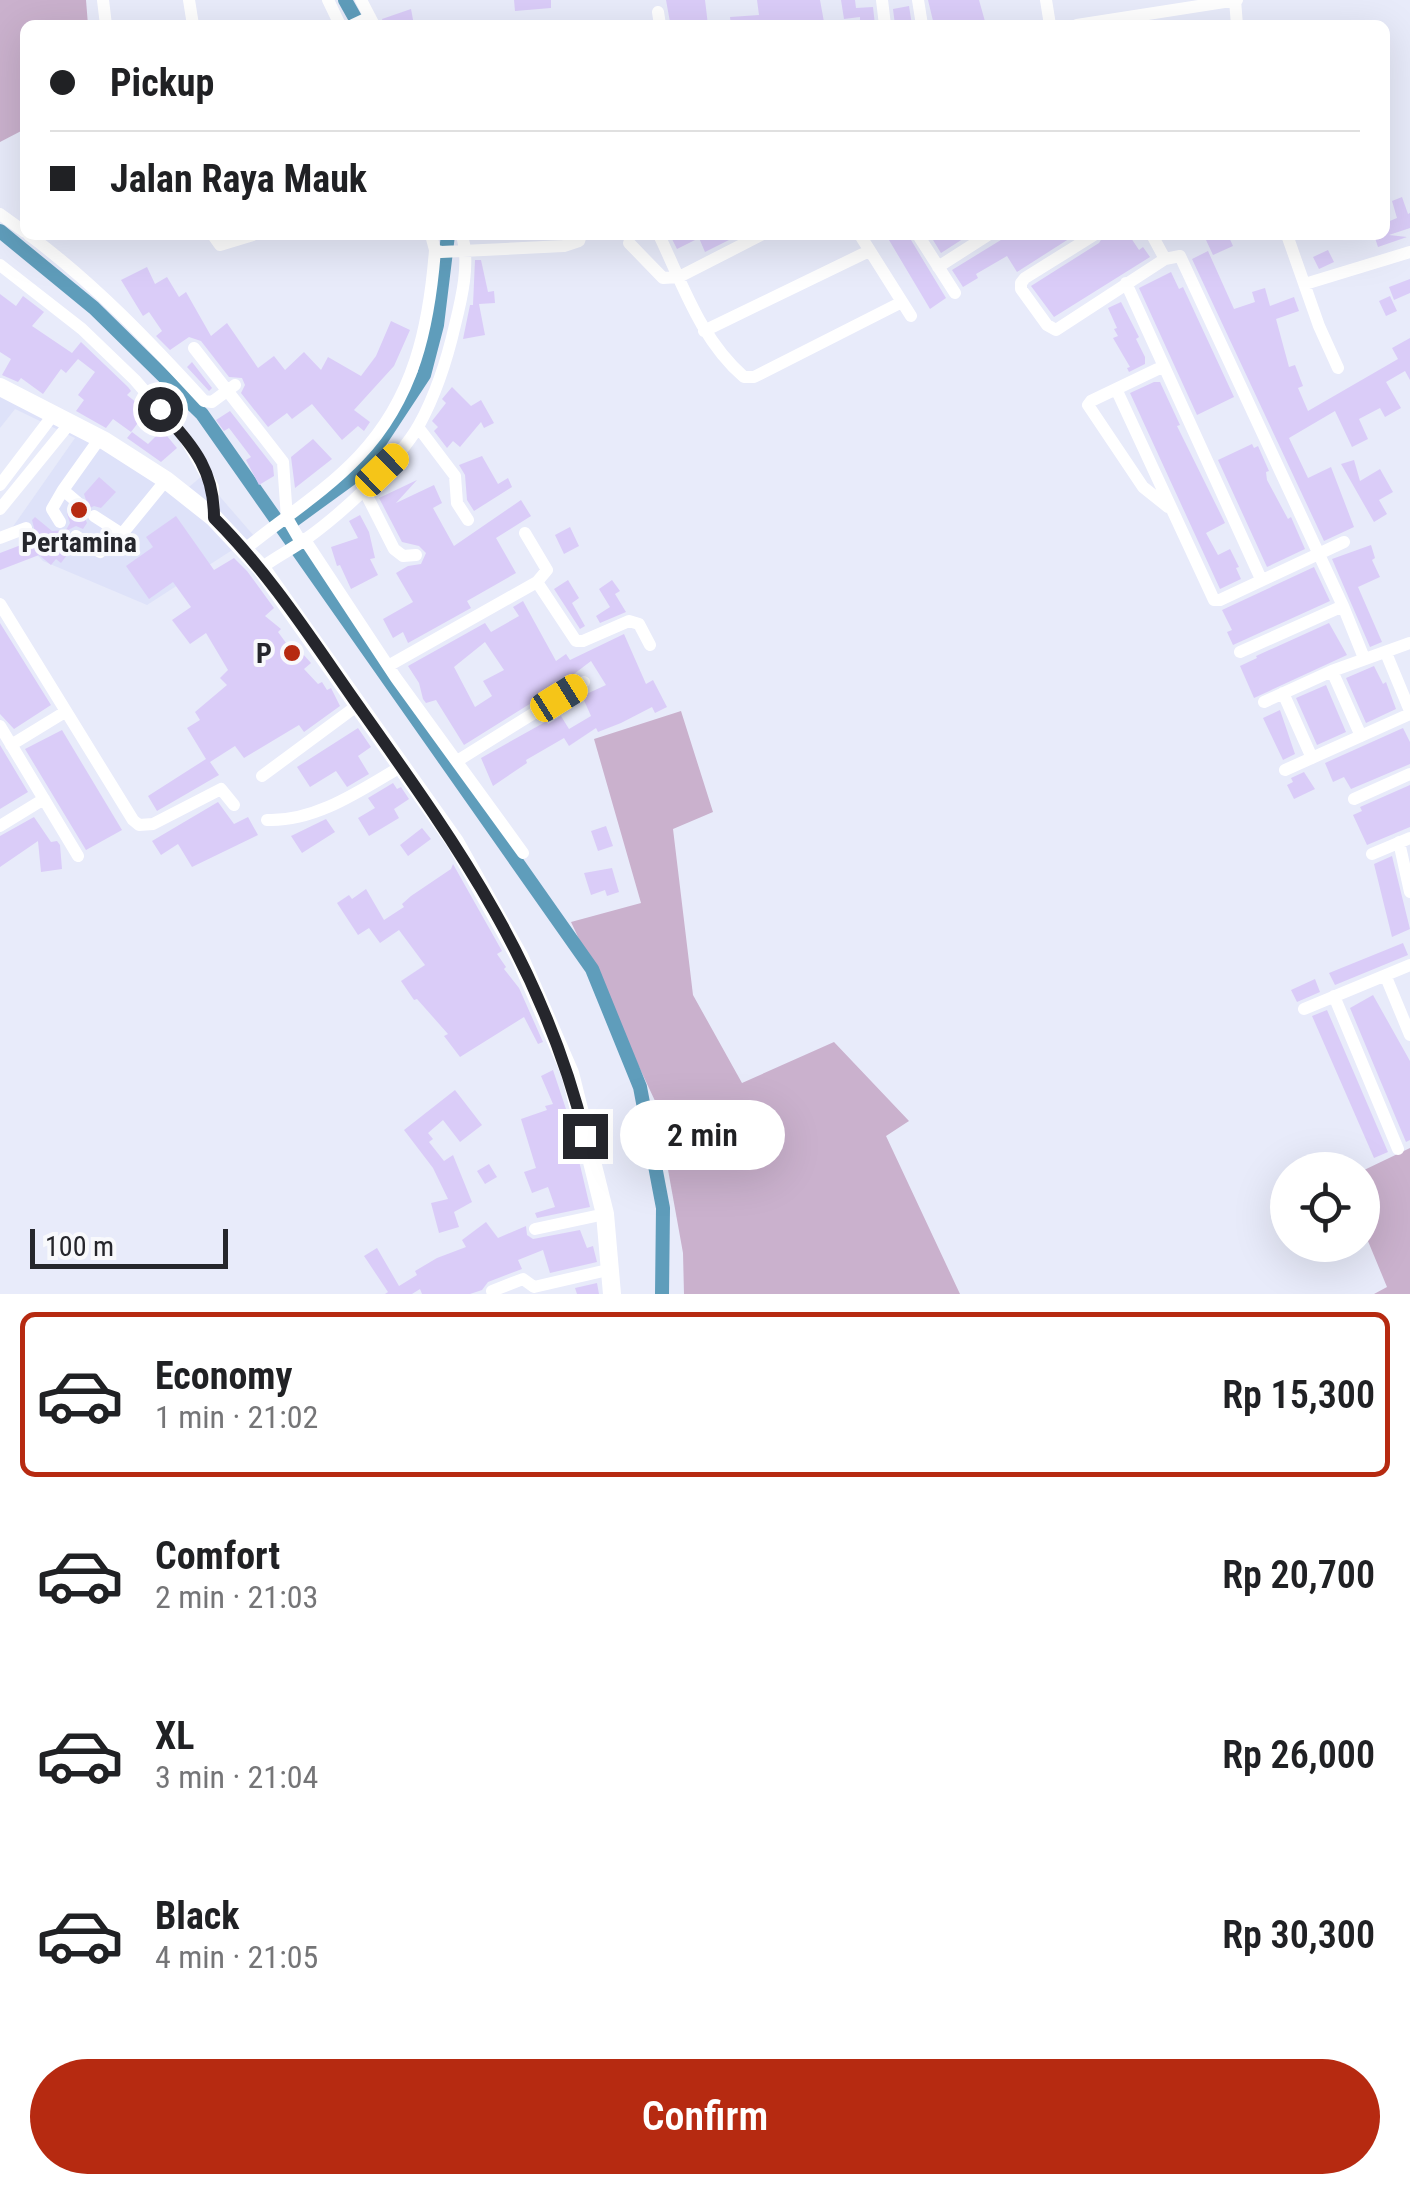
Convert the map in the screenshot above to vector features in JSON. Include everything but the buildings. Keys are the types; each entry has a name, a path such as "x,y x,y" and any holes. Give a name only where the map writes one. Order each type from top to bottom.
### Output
{"main road":[{"path":"0,387 100,438 166,480 252,544 455,842 491,902 537,993 570,1074 605,1214 612,1294"}],"street":[{"path":"1109,20 1236,0"},
{"path":"35,240 148,340 204,401 212,402 231,388"},
{"path":"252,544 360,456 392,414 417,365 438,251 433,240"},
{"path":"265,565 364,488 400,452 418,427 446,364 460,304 463,240"},
{"path":"438,251 564,246 578,240"},
{"path":"661,240 704,331 728,363 744,376 754,376 900,302"},
{"path":"628,242 663,278 679,277 751,240"},
{"path":"862,240 911,316"},
{"path":"921,240 955,294"},
{"path":"938,267 980,240"},
{"path":"1086,240 1025,278 1021,289 1047,326 1056,330 1166,259 1175,255 1185,261 1344,606 1364,658"},
{"path":"1155,240 1166,259"},
{"path":"1289,240 1338,368"},
{"path":"704,331 868,252"},
{"path":"1304,284 1410,252"},
{"path":"2,273 82,329 135,380 185,438 214,487 214,518"},
{"path":"1126,283 1260,579"},
{"path":"194,348 231,388 283,462 286,520 523,853"},
{"path":"1164,366 1091,401 1089,410 1143,487 1173,511"},
{"path":"1116,390 1214,600 1344,542"},
{"path":"0,486 62,419"},
{"path":"0,509 62,419"},
{"path":"418,427 454,476 457,502 468,520"},
{"path":"60,522 52,509 100,438"},
{"path":"76,536 100,552 122,534 166,480"},
{"path":"364,488 394,549 403,556 416,555"},
{"path":"63,490 77,502"},
{"path":"94,516 122,534"},
{"path":"0,538 26,528"},
{"path":"388,666 537,582 547,570 525,533"},
{"path":"537,582 576,641 583,642 629,620 639,624 650,645"},
{"path":"0,604 133,820 139,825 154,824 220,789 234,805"},
{"path":"1240,652 1344,606"},
{"path":"1264,702 1332,670 1410,643"},
{"path":"1285,770 1410,712 1386,653"},
{"path":"1332,670 1361,736"},
{"path":"457,762 584,682"},
{"path":"1282,693 1312,758"},
{"path":"262,776 358,704"},
{"path":"11,745 65,712"},
{"path":"0,726 78,856"},
{"path":"267,820 283,821 337,804 402,766"},
{"path":"1354,799 1410,774"},
{"path":"0,826 44,799"},
{"path":"1372,854 1404,840 1410,892"},
{"path":"1304,1009 1410,965"},
{"path":"1386,978 1410,1034"},
{"path":"1334,996 1398,1150"},
{"path":"534,1229 605,1214"},
{"path":"492,1291 522,1279 534,1287 612,1269"}],"shaded area":[{"path":"0,0 86,0 88,20 20,20 20,132 0,142"},
{"path":"0,381 189,487 202,476 254,536 147,605 43,561 12,528 75,438 15,409 0,428"},
{"path":"681,711 713,812 673,829 693,995 742,1083 834,1042 909,1121 886,1136 960,1294 684,1294 683,1253 656,1103 571,922 641,903 594,739"},
{"path":"1410,1148 1410,1294 1374,1294 1387,1287 1377,1262 1380,1262 1380,1162"}],"waterway":[{"path":"345,0 356,20"},
{"path":"0,231 94,308 202,414 592,969 640,1087 663,1208 662,1294"},
{"path":"283,528 360,472 424,375 437,325 447,240"}],"place":[{"name":"Pertamina","path":"79,510"},
{"name":"P","path":"292,653"}],"route":[{"path":"160,409 185,438 209,476 214,487 214,518 261,568 455,842 491,902 537,993 570,1074 585,1136"}]}
